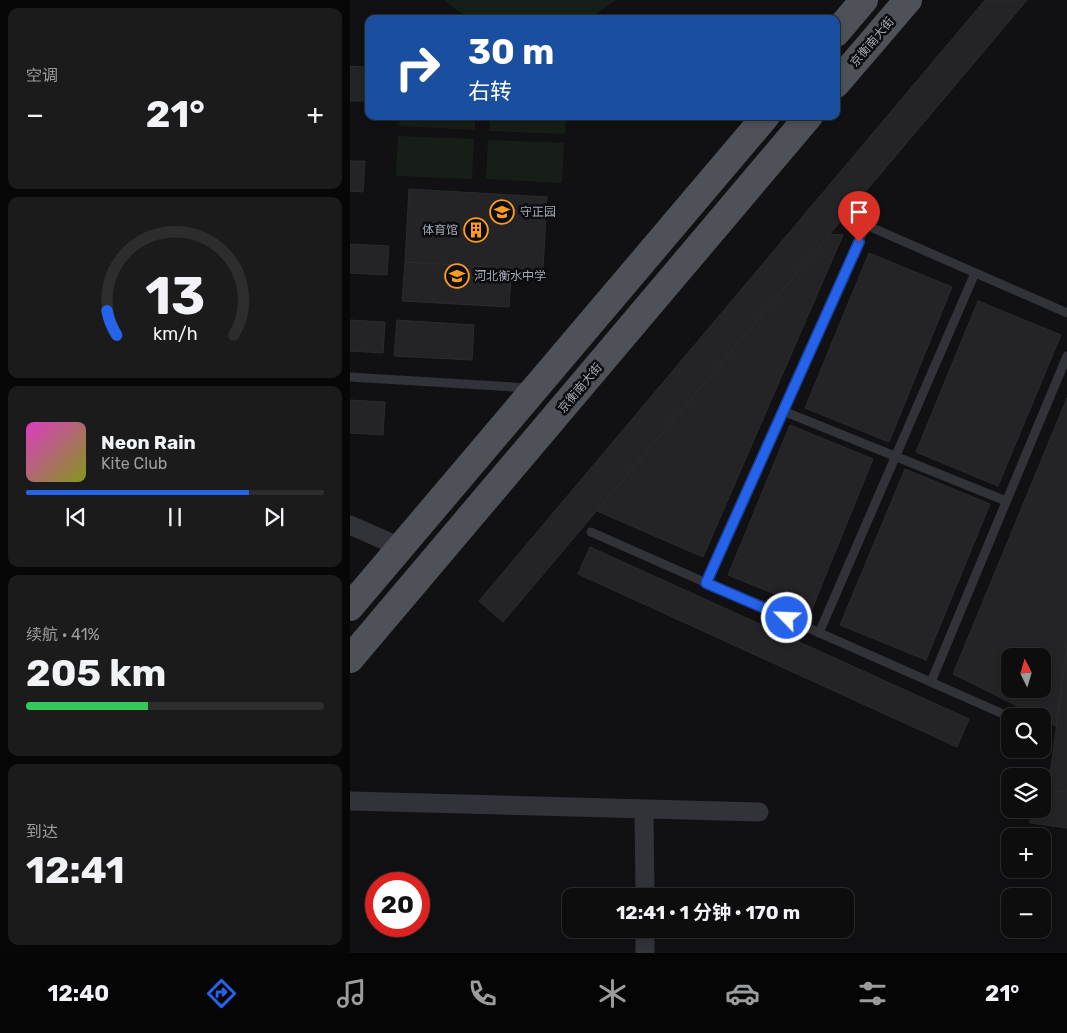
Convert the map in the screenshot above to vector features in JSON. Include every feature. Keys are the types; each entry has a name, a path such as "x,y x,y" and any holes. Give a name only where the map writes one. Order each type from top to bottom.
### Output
{"main road":[{"path":"840,28 864,0"},
{"name":"京衡南大街","path":"840,79 908,0"},
{"path":"350,607 763,120"},
{"name":"京衡南大街","path":"350,659 806,120"}],"street":[{"path":"350,526 400,547"},
{"path":"350,801 759,812"},
{"path":"644,809 645,888"},
{"path":"645,938 645,953"}],"lane":[{"path":"706,583 866,225 1067,314"},
{"path":"819,633 975,272"},
{"path":"931,682 1067,356"},
{"path":"350,378 536,388"},
{"path":"783,411 1006,501"},
{"path":"591,532 1001,713"}],"shaded area":[{"path":"445,0 616,0 595,15 465,15"},
{"path":"400,120 475,120 475,130 399,126"},
{"path":"490,120 566,120 565,134 490,131"},
{"path":"398,136 474,139 472,179 396,176"},
{"path":"488,140 564,143 562,183 486,179"}],"building":[{"path":"985,0 1027,0 503,622 479,601"},
{"path":"350,66 365,67 364,101 350,101"},
{"path":"350,161 365,161 363,192 350,191"},
{"name":"体育馆","path":"409,189 547,197 543,270 405,262"},
{"path":"830,234 843,235 703,557 597,511"},
{"path":"350,244 389,246 387,275 350,273"},
{"path":"869,253 952,287 889,442 805,408"},
{"path":"405,262 512,268 509,307 402,301"},
{"path":"978,301 1061,335 998,486 916,452"},
{"path":"350,320 385,322 383,353 350,351"},
{"path":"397,320 474,325 472,360 394,356"},
{"path":"1067,398 1067,646 1056,726 1051,724 1051,708 1021,708 953,674"},
{"path":"350,400 385,402 383,435 350,433"},
{"path":"790,425 873,459 812,609 728,575"},
{"path":"905,469 990,504 926,660 840,625"},
{"path":"590,547 969,719 957,747 578,574"},
{"path":"1067,646 1067,792 1051,790 1051,768"},
{"path":"1051,790 1067,792 1067,828 1030,823 1030,818 1051,818"}],"place":[{"name":"守正园","path":"502,212"},
{"name":"体育馆","path":"476,230"},
{"name":"河北衡水中学","path":"457,276"}],"route":[{"path":"787,618 706,583 859,242"}]}
